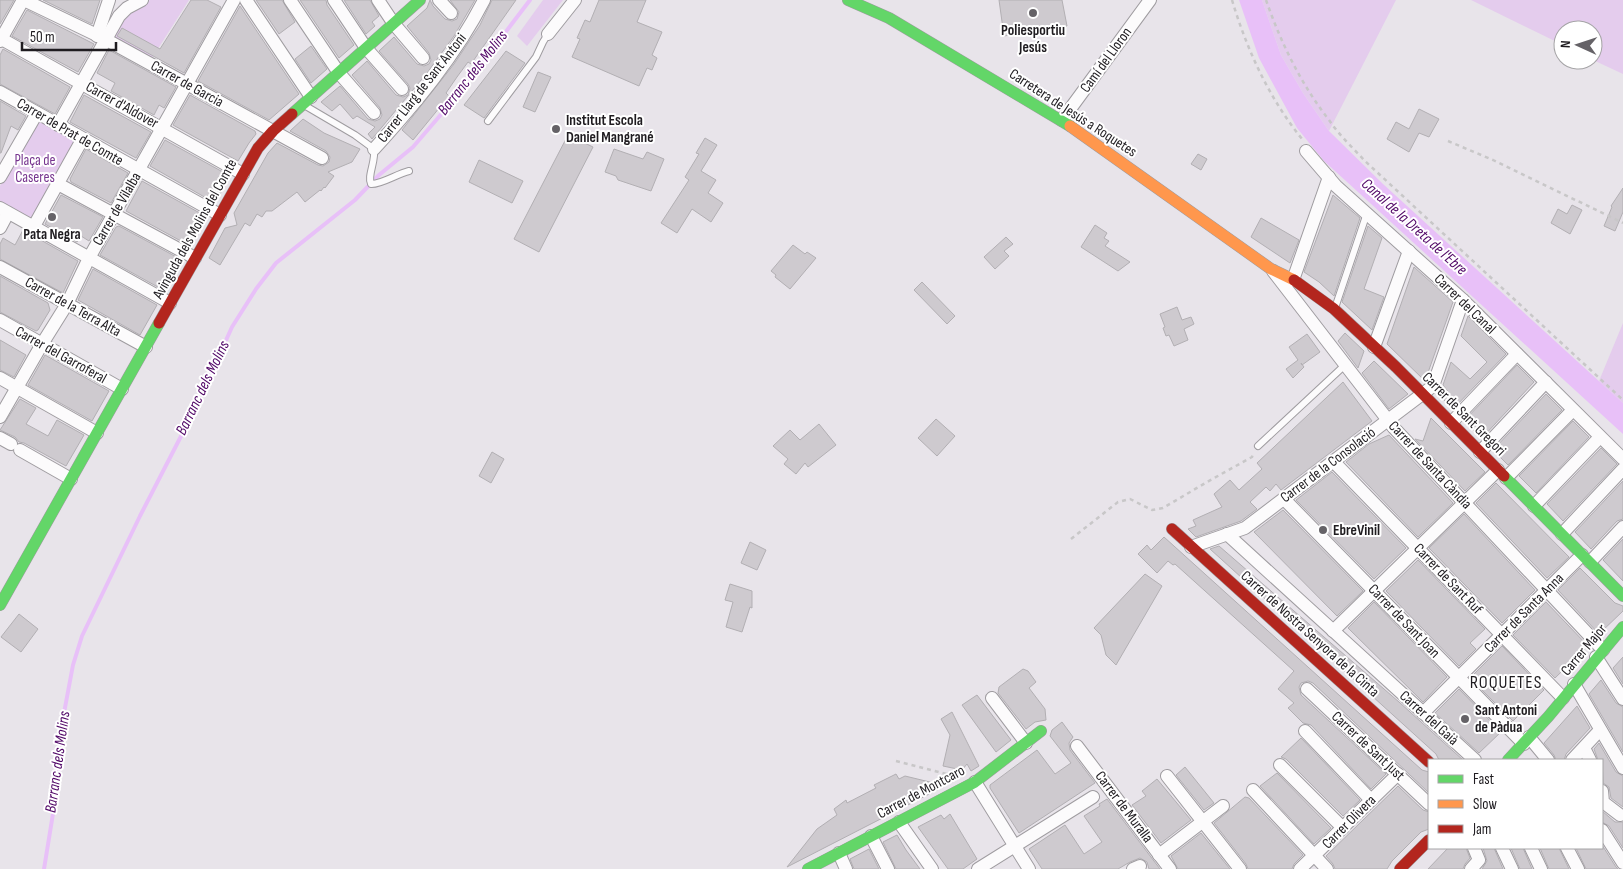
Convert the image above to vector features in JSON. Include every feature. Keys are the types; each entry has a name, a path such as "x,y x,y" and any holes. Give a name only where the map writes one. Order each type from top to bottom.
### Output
{"street":[{"name":"Carrer de Garcia","path":"24,0 188,84 322,158"},
{"path":"0,39 24,0"},
{"path":"58,125 81,83 101,38 109,0"},
{"path":"101,38 127,8 142,0"},
{"name":"Carrer de Vilalba","path":"0,417 16,387 67,304 89,258 234,0"},
{"path":"246,0 307,101"},
{"path":"290,0 339,72 374,113"},
{"path":"334,0 366,48 402,88"},
{"path":"378,0 394,24 422,58"},
{"name":"Avinguda dels Molins del Comte","path":"0,605 49,515 258,148 273,131 420,0"},
{"path":"439,0 451,13"},
{"name":"Carrer Llarg de Sant Antoni","path":"374,149 412,106 457,46 484,0"},
{"path":"548,34 575,0"},
{"name":"Carretera de Jesús a Roquetes","path":"848,0 889,18 1062,120 1271,269"},
{"name":"Camí del Lloron","path":"1062,120 1150,0"},
{"name":"Carrer d'Aldover","path":"0,39 244,174"},
{"name":"Carrer de Prat de Comte","path":"0,92 82,140 220,216"},
{"path":"0,177 37,113"},
{"path":"34,226 82,140"},
{"path":"0,150 12,157"},
{"name":"Carrer del Canal","path":"1306,151 1329,177 1463,300 1623,459"},
{"path":"1293,280 1329,177"},
{"path":"58,184 195,258"},
{"path":"0,228 4,211 170,303"},
{"path":"1374,347 1409,251"},
{"name":"Carrer de la Terra Alta","path":"0,267 146,347"},
{"name":"Carrer de Sant Gregori","path":"1271,269 1293,280 1334,309 1423,395 1623,596"},
{"name":"Carrer de Santa Càndia","path":"1271,269 1388,420 1547,590 1600,653 1623,699"},
{"name":"Carrer de la Consolació","path":"1191,547 1245,528 1434,386 1463,300"},
{"name":"Carrer del Garroferal","path":"0,320 122,389"},
{"path":"1451,423 1518,354"},
{"path":"0,378 97,433"},
{"path":"1480,452 1546,382"},
{"path":"1333,631 1465,504 1502,474 1573,410"},
{"path":"1534,506 1600,437"},
{"path":"10,444 71,479"},
{"name":"Carrer de Sant Ruf","path":"1333,461 1563,698"},
{"path":"1562,534 1623,468"},
{"name":"Carrer de Sant Joan","path":"1284,499 1459,678 1547,759"},
{"name":"Carrer de Santa Anna","path":"1423,712 1547,590 1623,527"},
{"name":"Carrer de Nostra Senyora de la Cinta","path":"1172,529 1428,761"},
{"name":"Carrer del Gaià","path":"1227,534 1474,759"},
{"name":"Carrer Major","path":"1514,758 1526,740 1623,627"},
{"path":"1574,684 1623,768"},
{"name":"Carrer de Sant Just","path":"1307,688 1428,803"},
{"path":"992,698 1026,743"},
{"path":"1573,759 1600,730"},
{"name":"Carrer de Montcaro","path":"808,869 975,782 1042,731"},
{"path":"1305,731 1371,800"},
{"name":"Carrer de Muralla","path":"1077,746 1170,869"},
{"path":"1584,748 1590,759"},
{"path":"1280,764 1343,828"},
{"name":"Carrer Olivera","path":"1300,869 1398,774"},
{"path":"1167,776 1240,869"},
{"path":"975,782 1029,869"},
{"path":"1252,790 1327,869"},
{"path":"978,869 1093,797"},
{"path":"1603,802 1622,815 1603,825"},
{"path":"1159,854 1223,806"},
{"path":"899,822 932,869"},
{"path":"1603,832 1623,863"},
{"path":"871,836 888,869"},
{"path":"1400,869 1428,841"},
{"path":"1471,869 1479,860 1474,849"},
{"path":"1502,849 1512,869"},
{"path":"1531,849 1541,869"},
{"path":"1568,849 1578,869"},
{"path":"838,853 846,869"}],"lane":[{"path":"488,120 536,57 548,34"},
{"path":"307,101 374,149 375,159 369,180 371,184 378,184 393,176 409,171"},
{"path":"1334,309 1367,213"},
{"path":"1258,446 1345,365"}],"path":[{"path":"1232,0 1252,57 1267,88 1302,139"},
{"path":"1266,0 1277,31 1299,74 1329,121 1365,161 1623,400"},
{"path":"1448,141 1493,160 1623,223"},
{"path":"1071,539 1118,502 1130,500 1152,510 1163,508 1252,457 1258,446"},
{"path":"896,761 975,782"}],"green space":[{"path":"150,0 189,0 152,58 113,37 119,25 128,15"},
{"path":"543,0 563,0 527,46 517,36"},
{"path":"1262,0 1396,0 1329,131 1303,93 1281,55"},
{"path":"1471,0 1623,0 1623,74 1603,65 1603,20 1553,20 1553,40"},
{"name":"Plaça de Caseres","path":"39,120 74,140 74,144 31,218 0,203 0,186 36,122"},
{"path":"1623,323 1623,403 1599,381"}],"water":[{"name":"Canal de la Dreta de l'Ebre","path":"1239,0 1262,0 1281,55 1303,93 1329,131 1383,184 1623,403 1623,434 1324,161 1297,128 1259,58"}],"building":[{"path":"0,0 14,0 0,24"},
{"path":"43,0 100,0 92,24"},
{"path":"191,0 207,0 221,7 184,73 117,36 122,28 160,49"},
{"path":"256,0 282,0 295,22 279,34"},
{"path":"300,0 326,0 327,5 354,45 339,58"},
{"path":"344,0 370,0 379,16 372,22 375,26 366,34"},
{"path":"430,0 445,19 452,21 457,19 459,12 450,0 475,0 454,36 427,73 372,139 368,134 375,127 357,116 353,119 340,104 332,111 321,102 340,86 368,119 375,121 380,119 382,115 380,108 352,75 367,61 396,95 403,97 408,95 410,88 408,84 379,51 394,37 417,64 424,66 429,64 431,60 429,53 407,26 427,8"},
{"path":"492,0 516,0 471,64 468,62 457,77 446,93 449,96 413,140 402,130 454,64 480,25"},
{"path":"599,0 646,0 637,22 662,32 652,55 657,58 652,70 647,68 639,86 572,57 580,39 577,38 585,20 590,22"},
{"name":"Poliesportiu Jesús","path":"999,0 1062,0 1067,26 1004,36"},
{"path":"240,6 299,94 269,120 198,81"},
{"path":"27,10 94,44 78,72 12,36"},
{"path":"311,46 327,69 311,83 295,59"},
{"path":"3,49 70,87 55,114 0,84 0,55"},
{"path":"109,50 176,87 164,108 159,105 154,115 111,91 115,83 97,73"},
{"path":"506,51 525,63 484,118 464,105"},
{"path":"538,72 551,77 535,112 523,107"},
{"path":"84,95 151,132 136,158 70,122"},
{"path":"190,95 255,131 256,134 238,161 173,125"},
{"path":"0,101 26,116 18,130 11,126 1,153 0,153"},
{"path":"1419,109 1439,119 1429,137 1419,133 1409,152 1387,139 1396,122 1409,129"},
{"path":"303,119 324,133 360,149 352,162 328,172 334,176 325,188 305,202 297,192 272,211 266,211 262,217 257,214 250,226 245,223 220,265 209,258 225,228 237,225 234,213 268,153 277,143 318,165 323,166 329,162 330,157 326,151 290,131"},
{"path":"568,135 593,147 539,252 514,239"},
{"path":"705,138 717,145 701,171 716,180 708,193 723,203 711,222 692,209 677,233 661,223 689,180 685,177 699,154 696,153"},
{"path":"165,140 230,176 215,203 150,166"},
{"path":"86,149 128,173 111,203 71,182 70,179"},
{"path":"614,149 643,159 647,152 664,159 651,191 618,180 616,176 605,172"},
{"path":"1198,154 1207,159 1201,170 1191,164"},
{"path":"479,160 523,181 512,203 469,182"},
{"path":"142,181 207,217 190,246 126,211"},
{"path":"1623,188 1623,212 1615,231 1604,226 1611,206"},
{"path":"61,195 103,217 89,241 81,236 77,242 45,224"},
{"path":"1333,195 1360,218 1334,296 1319,282 1304,272"},
{"path":"1572,205 1582,210 1570,234 1551,223 1558,209 1567,214"},
{"path":"1261,218 1299,240 1290,263 1251,237"},
{"path":"1095,225 1107,233 1104,238 1109,241 1105,246 1130,262 1118,271 1081,247"},
{"path":"119,226 182,260 165,291 100,255 116,227"},
{"path":"1368,226 1382,238 1364,289 1384,297 1372,330 1342,302"},
{"path":"23,230 78,261 63,293 0,259 0,244 3,238 15,245"},
{"path":"1006,237 1013,244 1004,251 1009,256 995,269 984,257"},
{"path":"793,245 805,254 807,252 816,258 790,289 775,277 776,275 771,271"},
{"path":"1414,267 1453,302 1425,381 1387,344"},
{"path":"93,269 157,305 140,335 78,300"},
{"path":"0,276 48,303 50,310 38,330 36,331 0,312"},
{"path":"922,282 955,316 947,324 914,290"},
{"path":"1177,307 1182,320 1191,317 1194,324 1184,329 1188,340 1174,346 1169,335 1166,336 1160,314"},
{"path":"1468,316 1506,354 1453,409 1442,398 1449,393 1443,385 1451,362 1470,379 1487,362 1461,336"},
{"path":"1345,333 1364,351 1358,368 1338,341"},
{"path":"1307,334 1320,352 1302,365 1304,367 1293,378 1286,369 1298,360 1289,347"},
{"path":"0,340 26,355 14,377 0,370"},
{"path":"45,355 109,391 92,421 28,385"},
{"path":"1374,361 1408,394 1389,409 1362,373"},
{"path":"1517,365 1534,382 1482,438 1464,421"},
{"path":"1343,382 1372,421 1281,490 1276,484 1270,491 1266,487 1250,502 1257,509 1241,521 1196,537 1188,529 1196,526 1193,520 1222,507 1214,494 1230,480 1239,490 1262,469 1257,463"},
{"path":"1546,394 1562,410 1508,465 1493,450"},
{"path":"20,399 36,408 26,424 48,436 57,420 84,435 66,466 0,430"},
{"path":"1431,418 1485,472 1465,491 1415,439 1423,441"},
{"path":"936,419 955,436 937,456 918,438"},
{"path":"1573,421 1589,437 1536,493 1519,476"},
{"path":"819,424 836,445 808,467 805,463 796,474 784,464 788,459 773,446 790,430 800,440"},
{"path":"1389,435 1453,503 1418,537 1346,462 1369,444"},
{"path":"1601,448 1617,464 1563,521 1547,504"},
{"path":"492,452 504,459 491,483 479,476"},
{"path":"1332,472 1406,548 1374,579 1296,500"},
{"path":"1623,481 1623,519 1617,521 1591,549 1575,532"},
{"path":"1496,483 1569,557 1547,578 1476,503"},
{"path":"1283,510 1363,591 1337,616 1254,532"},
{"path":"1464,514 1535,590 1502,623 1429,548"},
{"path":"1164,537 1422,770 1428,772 1428,792 1313,683 1308,681 1301,683 1299,687 1301,695 1386,774 1371,789 1311,725 1303,723 1288,708 1294,703 1278,689 1294,671 1175,564 1173,565 1168,561 1157,573 1138,554 1147,545 1151,550"},
{"path":"1623,539 1623,581 1603,560"},
{"path":"750,542 766,550 757,570 741,563"},
{"path":"1219,546 1462,759 1438,759 1436,754 1210,549"},
{"path":"1418,560 1485,629 1470,643 1476,649 1459,666 1386,591"},
{"path":"1580,568 1615,603 1623,606 1623,611 1599,634 1558,590"},
{"path":"1145,574 1162,586 1116,665 1106,655 1101,635 1094,628"},
{"path":"730,584 752,591 752,608 750,607 742,632 726,627 733,602 725,600"},
{"path":"1374,602 1447,677 1423,702 1348,628"},
{"path":"1546,602 1588,646 1555,678 1513,635"},
{"path":"19,614 38,629 21,652 1,637"},
{"path":"1502,646 1544,690 1513,721 1470,678"},
{"path":"1623,657 1623,684 1613,668"},
{"path":"1023,669 1028,671 1036,682 1029,688 1045,709 1046,720 1035,722 1026,729 998,693 999,687"},
{"path":"1601,680 1616,703 1623,707 1623,752 1589,694"},
{"name":"Sant Antoni de Pàdua","path":"1459,689 1501,732 1479,753 1435,713"},
{"path":"977,695 1011,740 996,752 962,705"},
{"path":"1577,706 1590,728 1566,754 1564,759 1556,759 1544,743"},
{"path":"952,712 979,766 971,771 967,764 962,770 943,766 950,735 941,719"},
{"path":"1062,722 1073,737 1069,743 1070,750 1095,783 1019,833 990,788 990,785 1037,750 1055,774 1071,763 1050,736 1052,730"},
{"path":"1301,738 1360,800 1343,816 1286,759 1281,757"},
{"path":"1599,743 1616,772 1623,776 1623,807 1611,798 1609,787 1603,783 1603,759 1598,759 1594,749"},
{"path":"1185,767 1214,803 1204,810 1176,775"},
{"path":"1277,773 1331,828 1314,844 1260,786"},
{"path":"896,774 899,779 905,776 938,784 939,789 787,867 817,829 837,815 834,809 846,800 847,803 876,788 874,785"},
{"path":"1157,779 1191,820 1161,843 1132,805 1146,796 1142,791"},
{"path":"1398,786 1423,810 1428,812 1428,829 1421,832 1392,861 1387,869 1335,869 1326,856"},
{"path":"1245,797 1249,798 1303,855 1294,864 1292,869 1248,869 1214,823"},
{"path":"1107,799 1160,869 1149,869 1147,862 1140,858 1118,869 1042,869 1029,849 1065,825 1084,854 1102,842 1084,816"},
{"path":"1603,812 1615,822 1623,822 1623,848 1609,826 1603,823"},
{"path":"950,814 977,859 963,869 948,869 918,827 941,815 944,819"},
{"path":"1201,833 1230,869 1178,869 1171,856"},
{"path":"897,835 920,869 896,869 883,842"},
{"path":"1603,847 1618,869 1586,869 1576,849 1603,849"},
{"path":"869,849 879,869 854,869 850,859"},
{"path":"1447,849 1466,849 1470,858 1463,869 1428,869"},
{"path":"1483,849 1494,849 1503,869 1482,869 1487,861"},
{"path":"1511,849 1523,849 1532,869 1520,869"},
{"path":"1540,849 1559,849 1569,869 1549,869"}],"waterway":[{"name":"Barranc dels Molins","path":"44,869 57,789 64,713 73,665 82,636 140,516 195,409 232,327 256,289 276,263 355,200 379,175 413,147 456,97 530,0"}],"traffic: fast":[{"path":"292,114 420,0"},
{"path":"848,0 889,18 1070,126"},
{"path":"0,605 159,323"},
{"path":"1504,476 1623,596"},
{"path":"1509,759 1548,717 1623,627"},
{"path":"808,869 975,782 1041,731"}],"traffic: slow":[{"path":"1070,126 1271,269 1294,280"}],"traffic: jam":[{"path":"159,323 258,148 292,114"},
{"path":"1294,280 1334,309 1396,367 1504,476"},
{"path":"1172,529 1428,761"},
{"path":"1400,869 1428,841"}],"place":[{"name":"Poliesportiu Jesús","path":"1033,13"},
{"name":"Institut Escola Daniel Mangrané","path":"556,129"},
{"name":"Pata Negra","path":"52,217"},
{"name":"EbreVinil","path":"1323,530"},
{"name":"Sant Antoni de Pàdua","path":"1465,719"}],"district":[{"name":"ROQUETES","path":"1506,682"}]}
